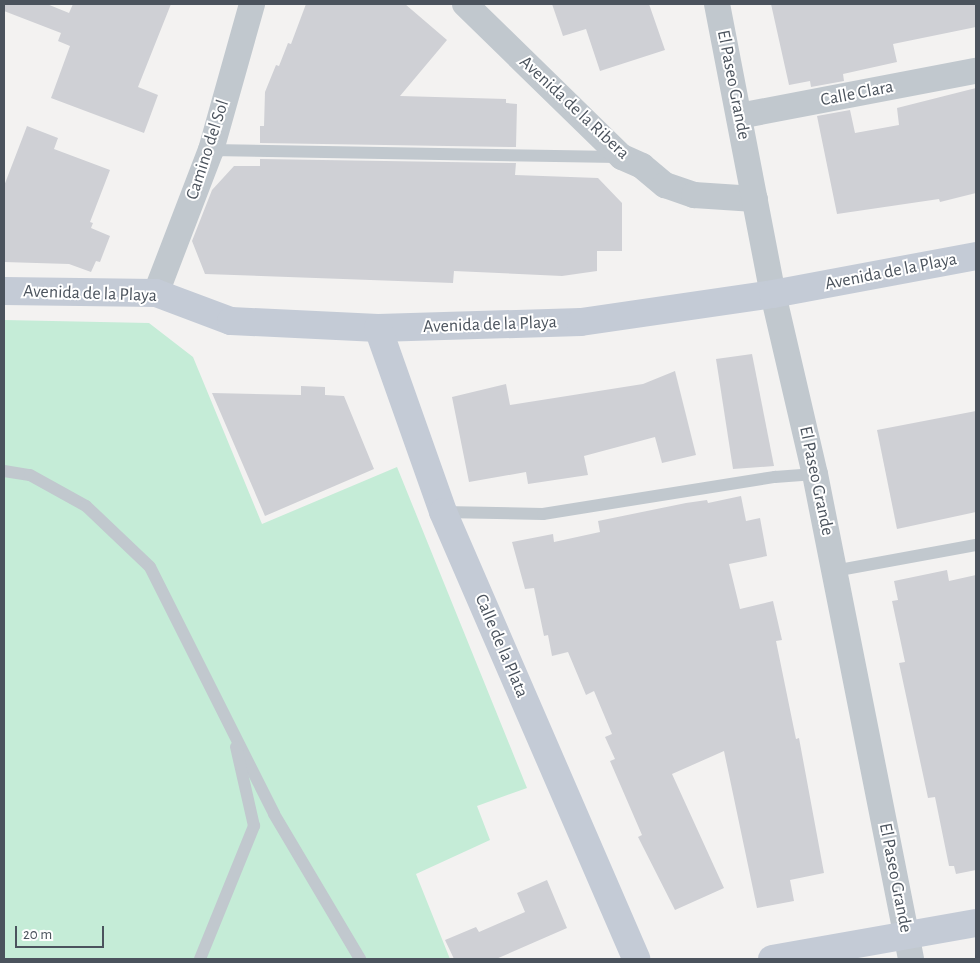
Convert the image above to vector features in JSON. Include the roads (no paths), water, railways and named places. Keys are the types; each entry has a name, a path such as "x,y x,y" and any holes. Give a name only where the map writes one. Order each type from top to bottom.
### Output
{"street":[{"name":"Camino del Sol","path":"156,293 211,150 252,4"},
{"name":"Avenida de la Ribera","path":"465,4 622,157 642,166 665,184 694,195 755,199"},
{"name":"El Paseo Grande","path":"717,4 773,294 815,474 908,948"},
{"name":"Calle Clara","path":"739,116 976,72"},
{"name":"Avenida de la Playa","path":"4,291 156,293 231,321 378,328 581,322 773,294 976,256"},
{"name":"Calle de la Plata","path":"378,328 443,512 636,959"},
{"path":"772,959 908,948 976,923"}],"lane":[{"path":"211,150 622,157"},
{"path":"4,471 30,475 86,506 150,567 232,726 274,814 360,959"},
{"path":"443,512 543,514 775,477 815,474"},
{"path":"834,572 976,545"},
{"path":"200,959 254,826 232,726"}]}
